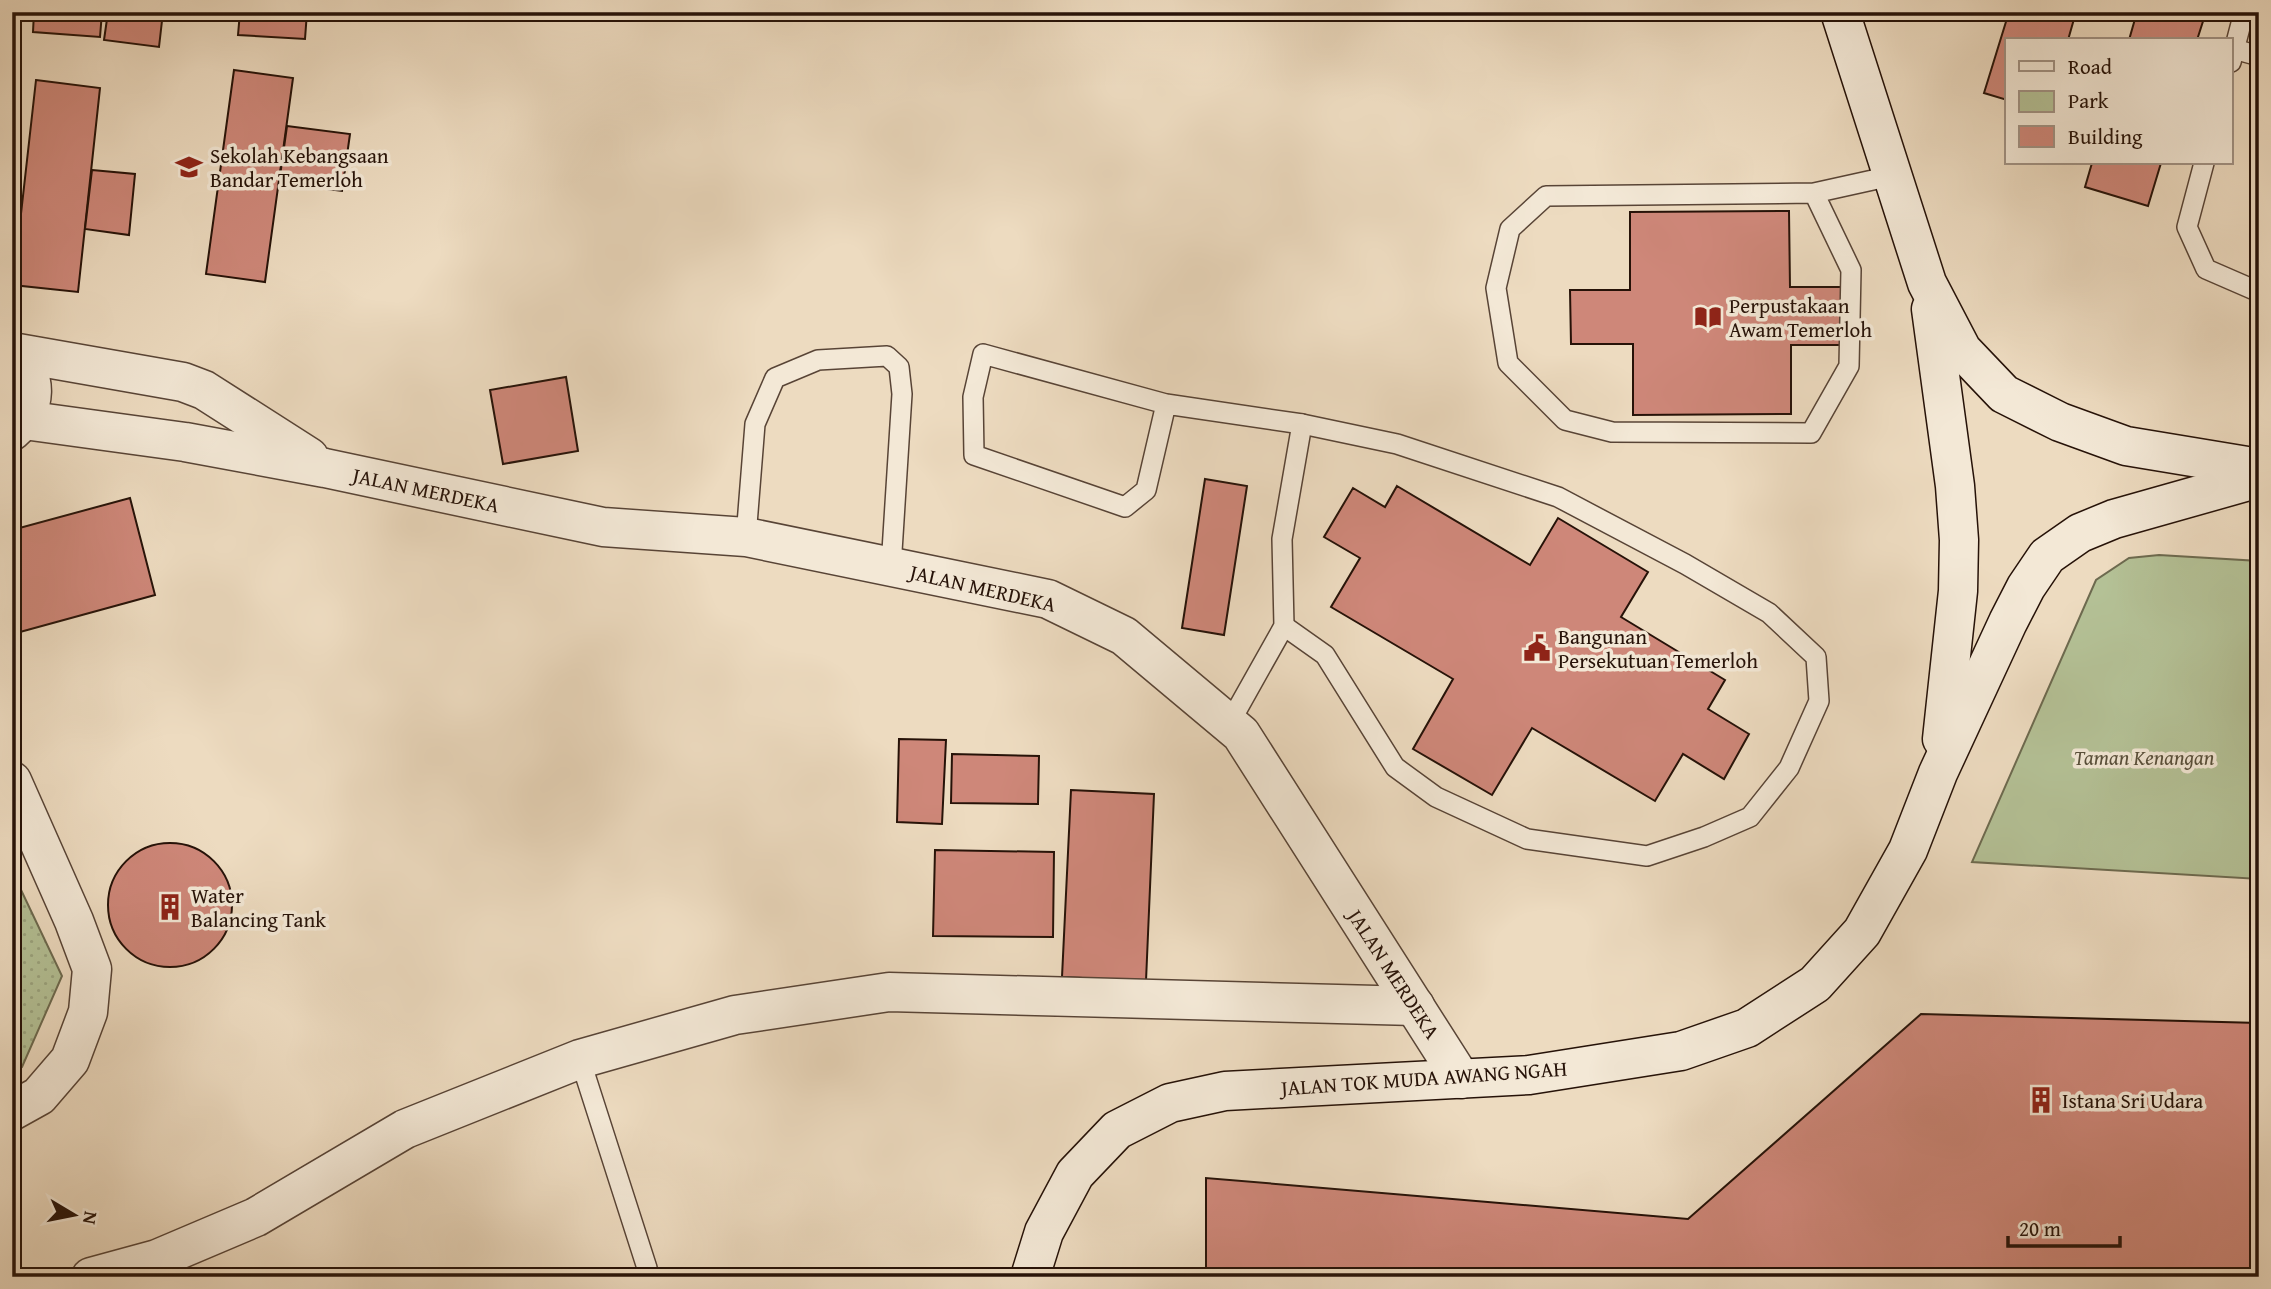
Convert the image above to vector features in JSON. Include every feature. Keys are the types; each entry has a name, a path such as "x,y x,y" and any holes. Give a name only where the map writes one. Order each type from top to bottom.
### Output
{"street":[{"name":"JALAN TOK MUDA AWANG NGAH","path":"1840,12 1927,283 1962,350 2004,394 2060,422 2126,446 2259,468"},
{"name":"JALAN TOK MUDA AWANG NGAH","path":"1927,283 1955,486 1959,540 1958,591 1938,773"},
{"path":"12,353 21,360 32,384 30,409 18,426"},
{"name":"JALAN MERDEKA","path":"12,353 183,382 204,390 325,468"},
{"name":"JALAN MERDEKA","path":"18,426 185,442 325,468 603,527 746,537 1048,599 1124,636 1241,734 1461,1079"},
{"name":"JALAN TOK MUDA AWANG NGAH","path":"1030,1277 1044,1232 1075,1174 1117,1130 1170,1104 1225,1091 1529,1075 1681,1051 1746,1028 1815,984 1862,932 1908,850 1938,773 2008,622 2026,587 2047,556 2080,533 2113,519 2259,478"},
{"path":"12,780 75,921 92,968 88,1012 70,1060 39,1096 12,1111"},
{"path":"91,1277 157,1259 256,1217 405,1129 580,1059 736,1015 889,992 1415,1006"}],"lane":[{"path":"2244,12 2232,56 2259,56"},
{"path":"2204,164 2186,227 2206,269 2259,292"},
{"path":"1814,193 1851,270 1849,366 1811,433 1612,432 1565,419 1508,363 1496,288 1510,229 1546,196 1814,193 1891,176"},
{"path":"1166,404 1146,490 1125,507 974,455 973,397 983,354 1166,404 1302,424 1397,444 1559,497 1685,564 1769,613 1816,657 1819,701 1789,768 1750,817 1704,837 1647,856 1527,839 1436,797 1395,767 1325,655 1284,626"},
{"path":"746,537 755,424 775,378 818,360 887,356 899,367 902,394 891,567"},
{"path":"1229,724 1284,626 1282,539 1302,424"},
{"path":"580,1059 647,1268"}],"green space":[{"name":"Taman Kenangan","path":"2159,555 2259,561 2259,879 1972,862 2096,580 2129,558"},
{"path":"12,871 62,976 22,1067 12,1073"}],"building":[{"path":"12,12 23,12 22,19 12,18"},
{"path":"34,12 102,12 100,37 33,32"},
{"path":"108,12 163,12 159,47 104,40"},
{"path":"240,12 307,12 305,39 238,35"},
{"path":"1543,12 1646,12 1646,21"},
{"path":"2009,12 2076,12 2069,38 2005,38 2005,99 1984,93"},
{"path":"2137,12 2206,12 2198,38 2130,38"},
{"path":"234,70 293,78 265,282 206,274"},
{"path":"36,80 100,88 78,292 13,285"},
{"path":"287,126 350,134 342,191 279,183"},
{"path":"12,148 18,149 12,211"},
{"path":"2092,164 2161,164 2148,206 2085,187"},
{"path":"92,170 135,174 129,235 85,229"},
{"name":"Perpustakaan Awam Temerloh","path":"1789,211 1790,287 1846,287 1846,345 1791,345 1791,414 1633,415 1633,344 1571,344 1570,290 1630,290 1630,212"},
{"path":"566,377 578,451 503,464 490,390"},
{"path":"1205,479 1247,486 1224,635 1182,628"},
{"name":"Bangunan Persekutuan Temerloh","path":"1397,486 1530,565 1558,518 1648,572 1621,617 1725,680 1708,709 1749,734 1724,779 1683,754 1655,801 1532,728 1492,795 1413,749 1453,679 1331,607 1360,558 1324,537 1353,488 1385,507"},
{"path":"130,498 155,595 20,632 12,604 12,530"},
{"path":"899,739 946,740 942,824 897,822"},
{"path":"952,754 1039,756 1038,804 951,803"},
{"path":"1071,790 1154,794 1146,981 1062,977"},
{"name":"Water Balancing Tank","path":"170,843 194,848 214,861 227,881 232,905 227,929 214,949 194,962 170,967 146,962 126,949 113,929 108,905 113,881 126,861 146,848"},
{"path":"935,850 1054,852 1053,937 933,936"},
{"name":"Istana Sri Udara","path":"1921,1014 2259,1023 2259,1277 1206,1277 1206,1178 1688,1219"}],"place":[{"name":"Sekolah Kebangsaan Bandar Temerloh","path":"189,167"},
{"name":"Perpustakaan Awam Temerloh","path":"1708,317"},
{"name":"Bangunan Persekutuan Temerloh","path":"1537,648"},
{"name":"Water Balancing Tank","path":"170,907"},
{"name":"Istana Sri Udara","path":"2041,1100"}]}
